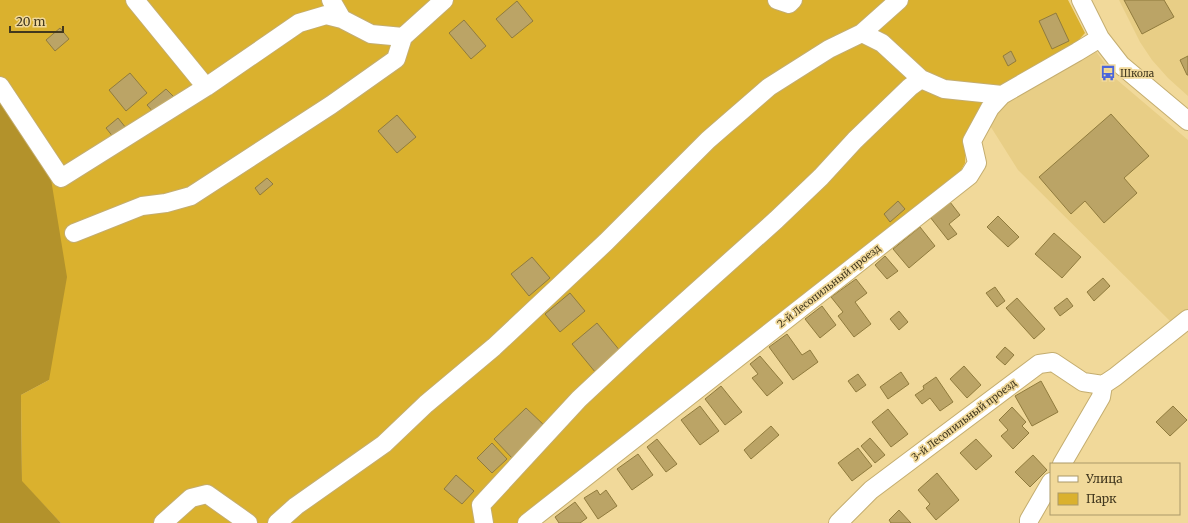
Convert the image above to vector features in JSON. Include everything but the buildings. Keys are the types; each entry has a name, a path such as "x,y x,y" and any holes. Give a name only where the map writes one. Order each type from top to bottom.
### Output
{"street":[{"path":"135,0 206,87"},
{"path":"331,0 342,19"},
{"path":"74,232 142,206 166,203 191,196 331,105 396,59 403,37 444,0"},
{"path":"777,0 789,4 793,0"},
{"path":"277,523 296,506 384,444 426,404 494,346 606,242 708,140 769,87 829,49 862,33 899,0"},
{"path":"1081,0 1100,38 1121,65 1188,121"},
{"path":"0,86 61,178 206,87 299,23 326,15 342,19 371,34 403,37"},
{"path":"862,33 882,43 921,79 944,89 1002,95"},
{"name":"2-й Лесопильный проезд","path":"527,523 969,176 977,163 972,141 990,108 1002,95 1100,38"},
{"path":"484,523 481,505 578,399 776,220 855,140 910,87 921,79"},
{"path":"1063,463 1101,397 1103,385 1188,320"},
{"name":"3-й Лесопильный проезд","path":"838,523 871,490 1039,364 1053,362 1083,382 1103,385"},
{"path":"1029,523 1050,484"},
{"path":"163,523 191,498 207,494 248,523"}],"shaded area":[{"path":"1119,0 1188,0 1188,96 1168,78 1152,60 1140,42"},
{"path":"1095,50 1116,79 1188,140 1188,313 1171,322 1018,170 989,124 1008,100"},
{"path":"0,98 50,173 67,277 49,380 21,395 22,481 61,523 0,523"}],"green space":[{"path":"0,0 1068,0 1085,33 1074,45 981,100 983,112 966,140 965,163 960,172 519,523 61,523 22,482 21,395 49,380 0,98"}],"place":[{"name":"Школа","path":"1108,73"}]}
